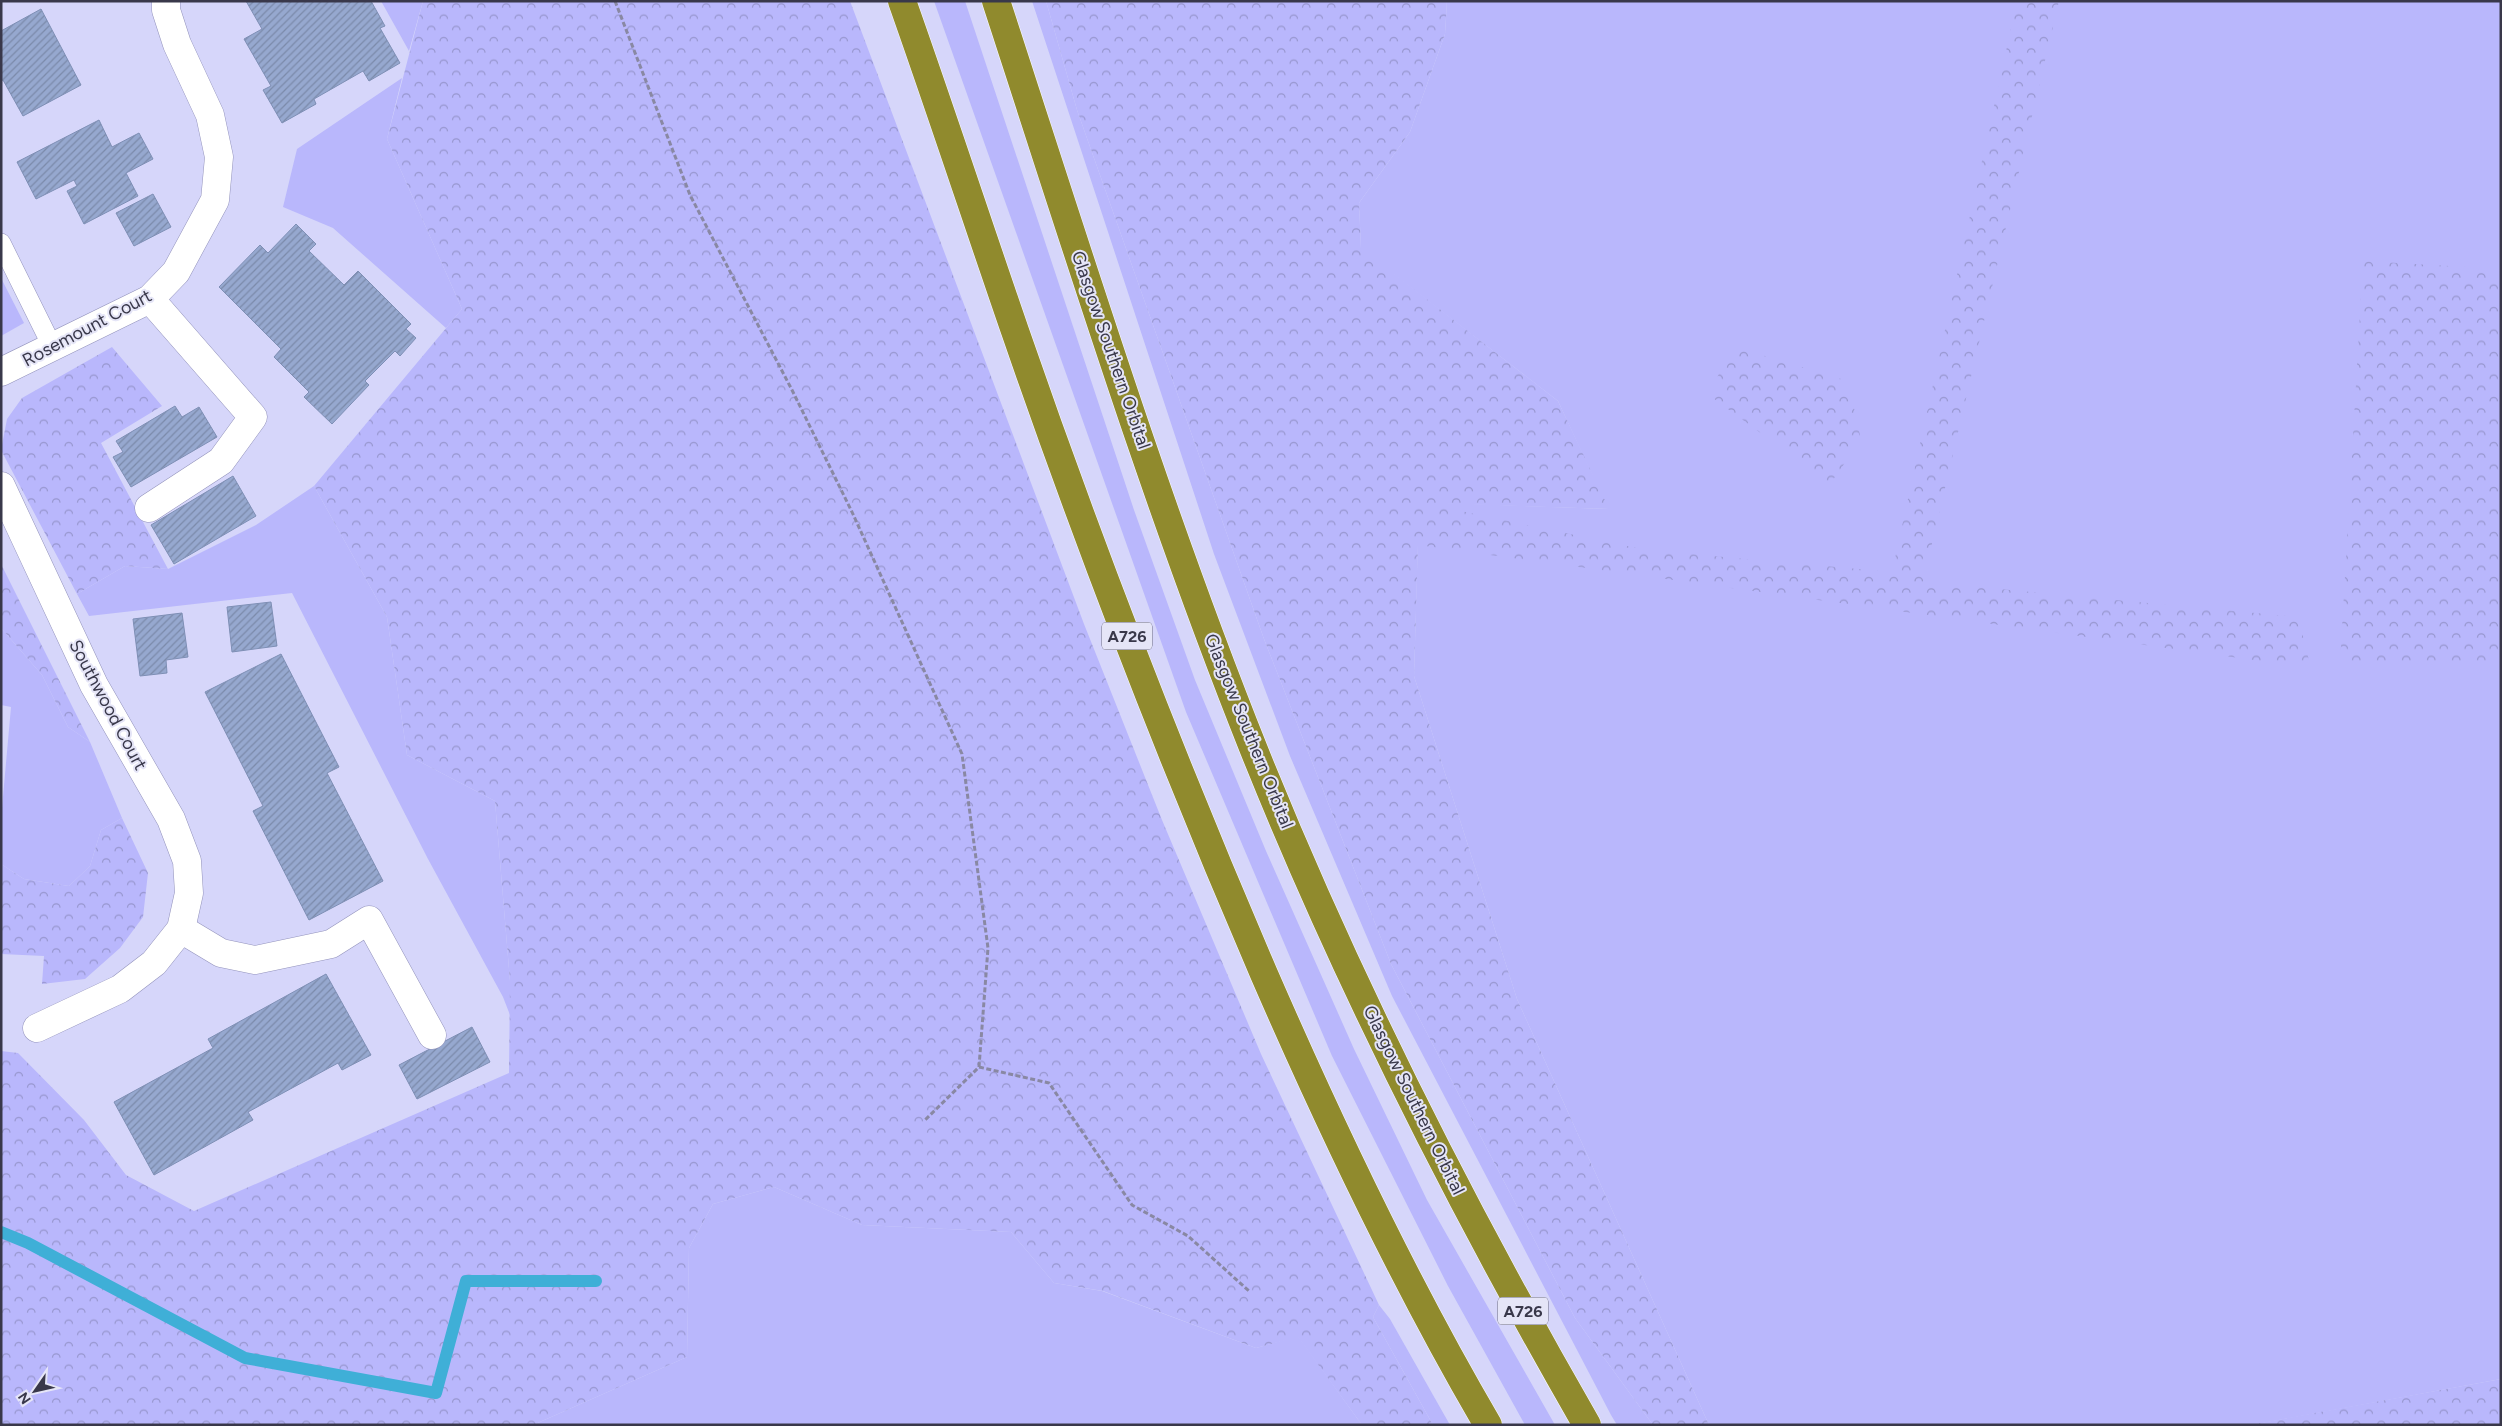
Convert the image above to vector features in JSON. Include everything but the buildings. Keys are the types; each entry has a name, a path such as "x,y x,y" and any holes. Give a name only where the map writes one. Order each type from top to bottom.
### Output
{"highway":[{"name":"A726","path":"902,1 1016,334 1092,544 1225,884 1318,1097 1394,1254 1488,1425"},
{"name":"Glasgow Southern Orbital","path":"996,1 1095,304 1198,604 1256,754 1328,921 1390,1055 1516,1299 1587,1425"}],"street":[{"name":"Rosemount Court","path":"1,372 150,299 176,272 197,237 215,200 219,157 210,115 177,44 166,10 166,1"},
{"path":"149,508 221,461 253,417 150,299"},
{"name":"Southwood Court","path":"1,486 94,685 171,819 188,861 189,893 181,929 154,963 120,989 37,1028"},
{"path":"181,929 221,953 255,960 331,944 369,920 432,1035"}],"lane":[{"path":"1,243 52,346"}],"path":[{"path":"615,1 690,195 792,390 848,503 962,754 988,948 979,1067 925,1120"},
{"path":"979,1067 1049,1083 1132,1205 1188,1236 1249,1291"}],"green space":[{"path":"381,1 423,1 409,51"},
{"path":"423,1 850,1 1084,624 1162,820 1261,1054 1379,1305 1373,1317 1433,1425 1362,1425 1298,1337 1256,1348 1103,1291 1054,1283 1011,1232 862,1225 774,1187 713,1204 689,1248 687,1357 533,1425 1,1425 1,1051 18,1053 84,1120 126,1175 194,1211 509,1073 510,981 495,801 407,755 387,617 314,486 462,309 387,139"},
{"path":"934,1 965,1 1134,510 1195,680 1266,851 1354,1049 1427,1200 1555,1425 1525,1425 1448,1286 1332,1056 1186,712"},
{"path":"1032,1 1046,1 1077,110 1264,639 1391,964 1575,1318 1653,1425 1617,1425 1392,996 1290,756 1214,554"},
{"path":"1046,1 1447,1 1445,34 1410,132 1359,203 1361,248 1558,401 1609,509 1423,503 1646,550 1892,572 2017,1 2059,1 1923,582 2298,617 2311,668 1418,545 1414,676 1517,999 1709,1425 1653,1425 1575,1318 1391,964 1264,639 1077,110"},
{"path":"1447,1 2501,1 2501,1379 2252,1425 1709,1425 1517,999 1414,676 1419,502 1608,509 1558,401 1361,249 1359,203 1410,132 1445,34"},
{"path":"402,78 387,139 462,309 446,328 333,228 283,207 297,149"},
{"path":"2363,261 2501,269 2501,664 2340,664"},
{"path":"1,278 24,323 1,336"},
{"path":"112,347 162,406 101,443 168,569 125,566 77,594 1,450 7,419 22,398"},
{"path":"1735,347 1848,381 1861,440 1830,484 1713,398 1716,379"},
{"path":"314,486 387,617 407,755 495,801 510,981 510,1015 503,997 428,859 292,593 89,616 77,594 125,566 168,569 256,525"},
{"path":"1,564 90,742 68,727 42,675 1,628"},
{"path":"1,628 42,675 68,727 90,742 122,818 101,830 90,866 69,886 24,879 1,864 1,819 11,707 1,705"},
{"path":"122,818 148,873 143,917 120,948 85,979 42,984 44,956 1,954 1,864 24,879 69,886 90,866 101,830"},
{"path":"774,1187 862,1225 1011,1232 1054,1283 1102,1291 1256,1348 1298,1336 1362,1425 533,1425 687,1357 689,1248 713,1204"},
{"path":"1379,1305 1390,1319 1450,1425 1433,1425 1373,1317"},
{"path":"2501,1379 2501,1425 2252,1425 2255,1424"}],"waterway":[{"path":"1,1232 28,1243 245,1358 436,1393 466,1281 596,1281"}]}
